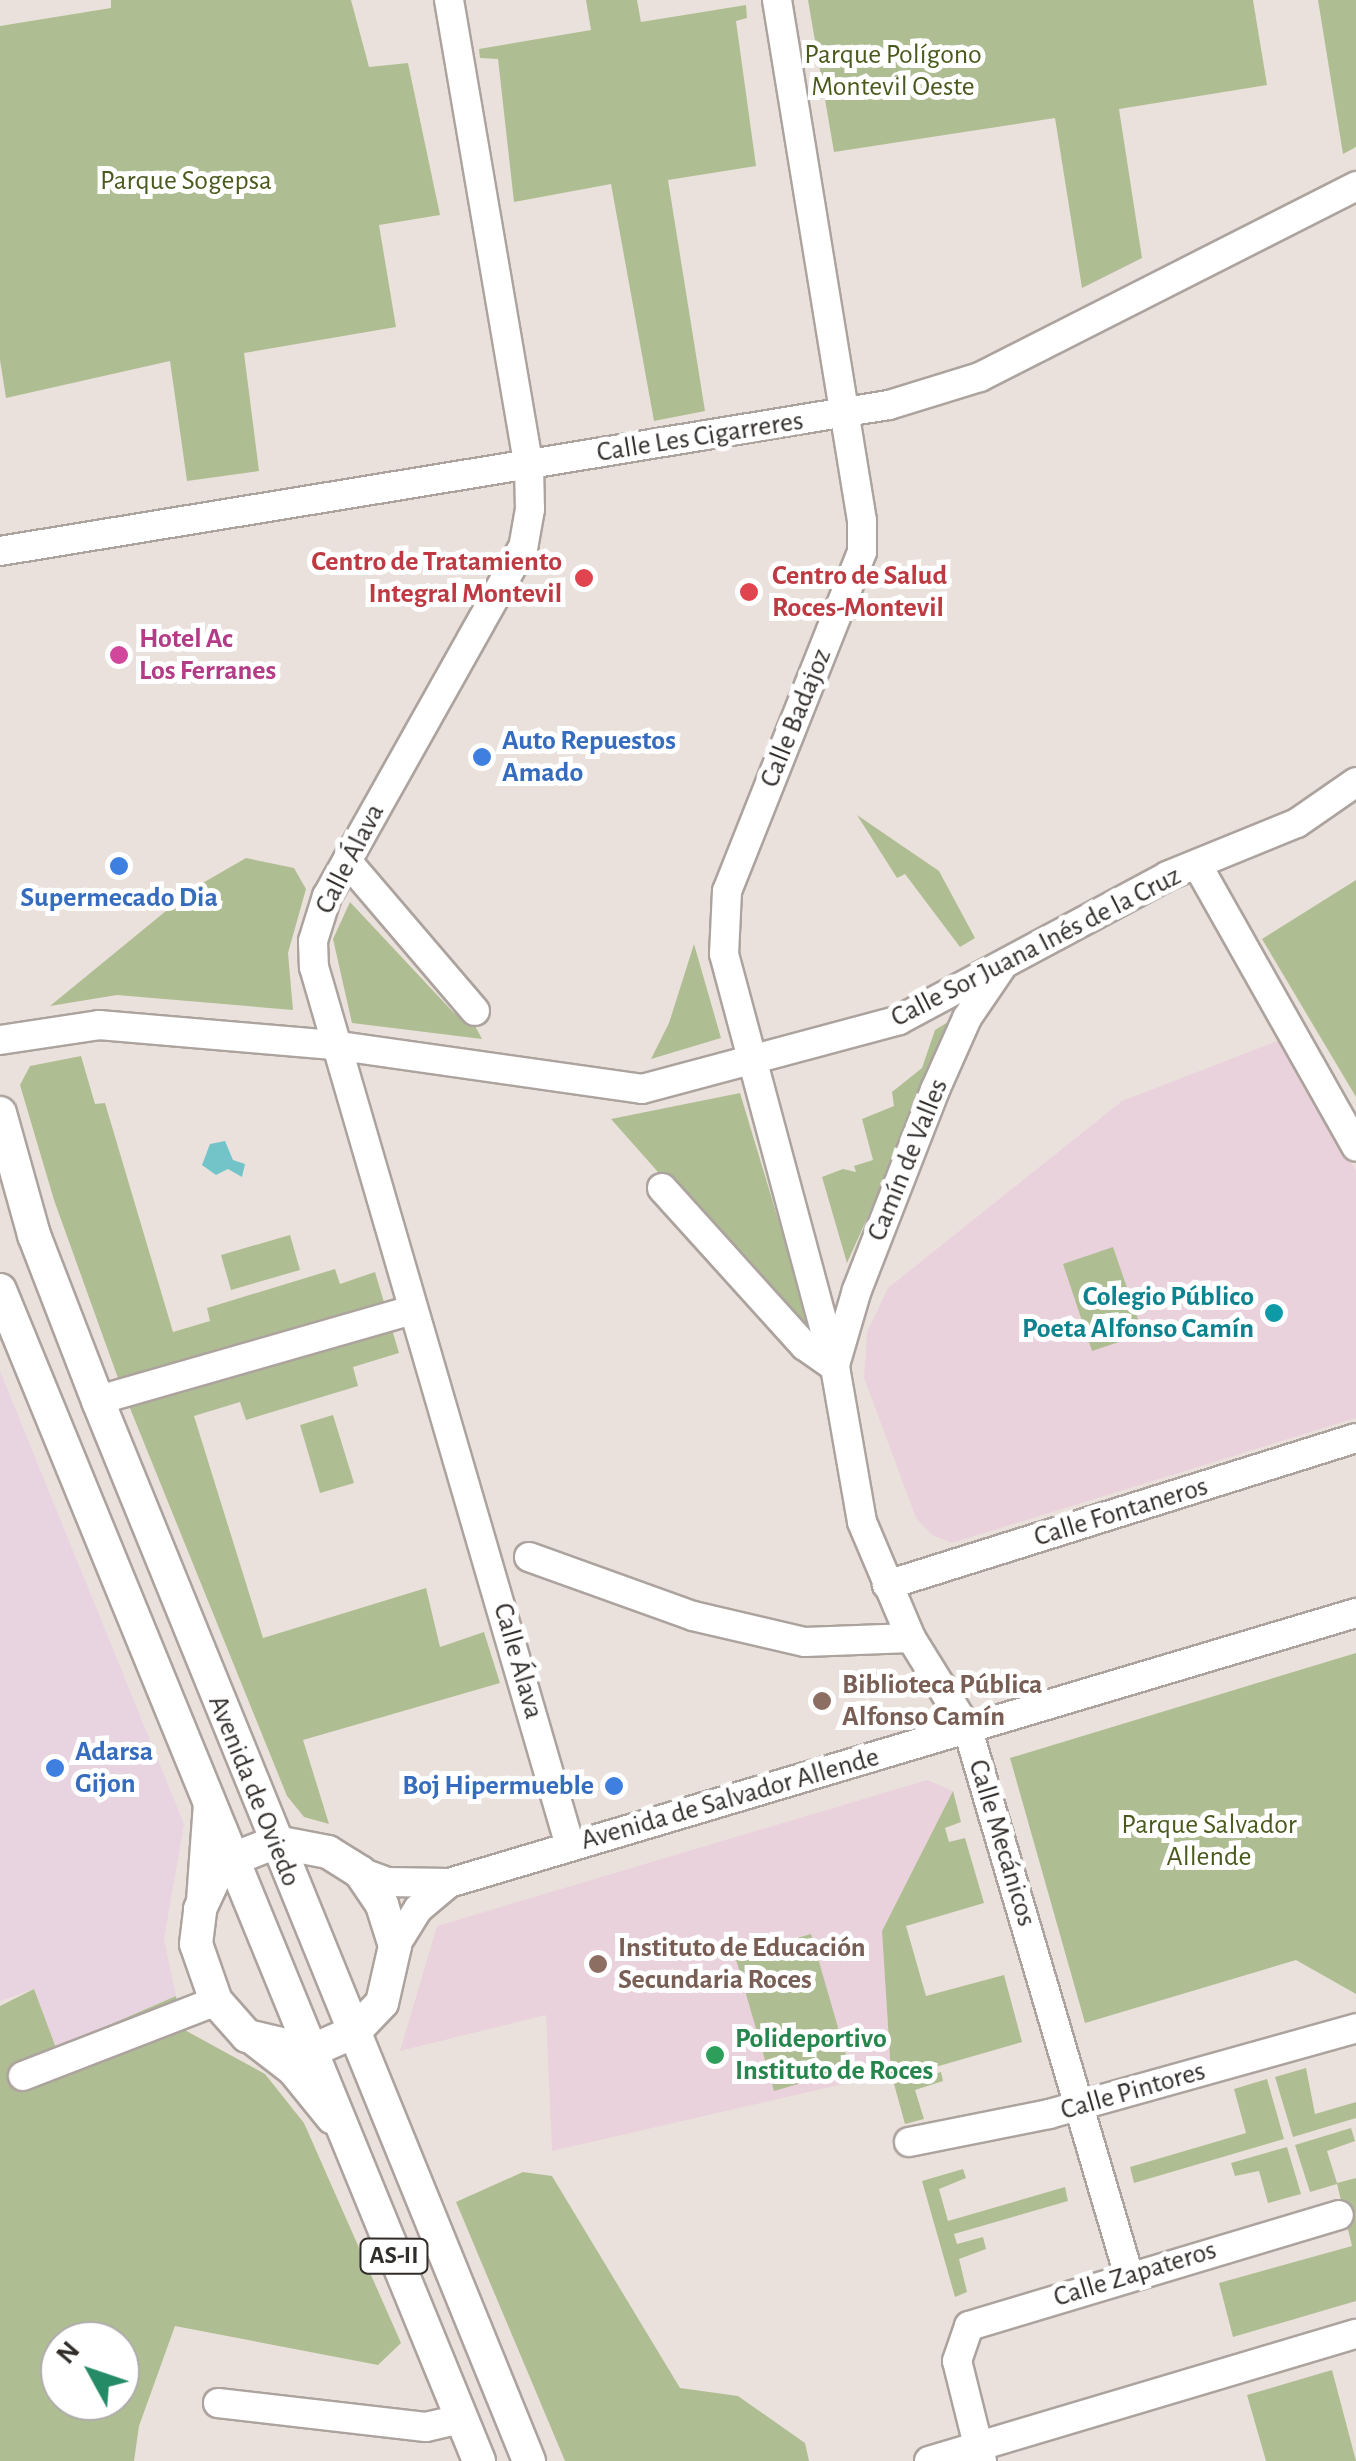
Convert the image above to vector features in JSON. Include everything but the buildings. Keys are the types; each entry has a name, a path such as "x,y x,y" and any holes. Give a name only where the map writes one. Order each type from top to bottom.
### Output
{"main road":[{"name":"Avenida de Oviedo","path":"0,1113 34,1235 373,2082 530,2461"},
{"name":"Avenida de Oviedo","path":"0,1290 5,1327 208,1798 478,2461"},
{"path":"373,2082 382,2003 395,1946 382,1905 360,1872 328,1852 276,1842 233,1858 200,1909 196,1944 216,2001 247,2036 312,2051 354,2032 382,2003"}],"street":[{"name":"Calle Álava","path":"449,0 529,466 524,547 347,861 313,941 333,1044 570,1846"},
{"name":"Calle Badajoz","path":"777,0 846,414 862,552 721,916 724,954 757,1059 835,1367"},
{"name":"Calle Les Cigarreres","path":"0,550 846,414 980,377 1356,186"},
{"name":"Calle Sor Juana Inés de la Cruz","path":"333,1044 464,1066 642,1088 757,1059 900,1020 1167,876 1296,823 1356,782"},
{"path":"347,861 476,1011"},
{"path":"1198,866 1354,1138"},
{"name":"Camín de Valles","path":"835,1367 857,1290 935,1090 967,1018 1004,964"},
{"path":"0,1040 99,1024 333,1044"},
{"path":"662,1188 805,1346 835,1367"},
{"path":"109,1397 412,1310"},
{"name":"Calle Mecánicos","path":"835,1367 848,1469 887,1585 911,1638 968,1730 1128,2276"},
{"name":"Calle Fontaneros","path":"887,1585 1356,1438"},
{"path":"529,1557 694,1616 805,1642 911,1638"},
{"name":"Avenida de Salvador Allende","path":"360,1872 387,1882 449,1883 1356,1612"},
{"path":"200,1909 208,1798"},
{"name":"Avenida de Salvador Allende","path":"395,1946 418,1909 449,1883"},
{"path":"23,2076 216,2001"},
{"name":"Calle Pintores","path":"909,2142 925,2144 1078,2106 1356,2028"},
{"path":"247,2036 292,2071 346,2142"},
{"name":"Calle Zapateros","path":"980,2453 957,2361 970,2326 1338,2215"},
{"path":"929,2461 980,2453 1356,2334"},
{"path":"218,2403 426,2427 461,2419"}],"shaded area":[{"path":"1282,1039 1356,1171 1356,1418 952,1543 932,1535 916,1518 864,1378 867,1332 888,1288 1122,1101"},
{"path":"0,1371 184,1824 164,1939 176,1996 55,2048 34,1989 0,2001"},
{"path":"927,1780 953,1791 882,1931 891,2073 552,2151 546,2015 400,2051 437,1926"}],"green space":[{"name":"Parque Sogepsa","path":"111,0 351,0 369,67 408,63 440,215 379,225 396,327 244,353 259,471 187,481 170,361 6,398 0,360 0,26 111,8"},
{"path":"586,0 637,0 641,22 746,5 747,18 736,21 756,166 668,180 705,411 654,421 611,184 514,202 498,59 480,58 479,49 591,30"},
{"name":"Parque Polígono Montevil Oeste","path":"808,0 1253,0 1267,85 1119,109 1142,258 1082,288 1055,118 834,152"},
{"path":"1318,0 1356,0 1356,147 1343,154"},
{"path":"857,815 939,871 975,938 960,947 905,874 897,878"},
{"path":"246,858 294,868 306,889 288,953 293,1010 117,995 50,1006 194,888"},
{"path":"1356,880 1356,1097 1262,939"},
{"path":"350,902 454,1013 472,1020 482,1039 352,1023 333,939"},
{"path":"694,944 721,1038 651,1059 669,1023"},
{"path":"953,1019 847,1263 822,1177 843,1169 856,1172 854,1166 873,1160 862,1119 894,1106 892,1092 922,1068 935,1030"},
{"path":"81,1056 95,1104 105,1103 173,1332 210,1321 207,1308 335,1269 340,1284 375,1272 399,1353 353,1367 358,1386 246,1420 240,1402 194,1416 263,1638 426,1588 440,1647 484,1632 500,1683 303,1740 329,1824 304,1817 287,1796 119,1381 54,1200 20,1085 30,1066"},
{"path":"740,1093 811,1328 808,1330 789,1320 611,1119"},
{"path":"290,1235 300,1270 231,1290 221,1255"},
{"path":"1113,1247 1143,1334 1092,1351 1063,1264"},
{"path":"333,1415 354,1483 320,1493 300,1425"},
{"name":"Parque Salvador Allende","path":"1356,1653 1356,1994 1296,1960 1085,2023 1010,1758"},
{"path":"953,1791 961,1822 945,1828 949,1842 965,1838 984,1903 906,1926 926,1996 1004,1975 1022,2042 911,2074 913,2081 941,2072 943,2081 915,2090 924,2119 905,2124 891,2073 882,1931"},
{"path":"811,1934 850,2069 774,2091 735,1956"},
{"path":"34,1989 56,2048 176,1996 181,2028 265,2074 304,2123 401,2343 378,2365 175,2326 139,2426 134,2461 0,2461 0,2006"},
{"path":"1306,2068 1315,2114 1356,2102 1356,2118 1293,2137 1275,2077"},
{"path":"1267,2079 1284,2139 1134,2183 1130,2167 1246,2133 1234,2089"},
{"path":"1351,2128 1355,2141 1327,2151 1337,2183 1356,2178 1356,2301 1233,2337 1219,2283 1352,2246 1337,2184 1310,2192 1295,2145"},
{"path":"1287,2147 1301,2194 1268,2203 1259,2171 1235,2176 1231,2163"},
{"path":"963,2169 966,2178 939,2189 948,2221 1065,2187 1068,2201 954,2234 957,2244 983,2237 986,2249 959,2259 967,2292 955,2297 922,2181"},
{"path":"523,2172 552,2176 680,2388 738,2396 805,2443 809,2461 565,2461 456,2202"},
{"path":"1332,2370 1356,2461 1266,2461 1247,2395"}],"water":[{"path":"225,1141 233,1160 245,1164 242,1177 228,1169 216,1175 202,1165 210,1144"}],"place":[{"name":"Centro de Tratamiento Integral Montevil","path":"584,578"},
{"name":"Centro de Salud Roces-Montevil","path":"749,592"},
{"name":"Hotel Ac Los Ferranes","path":"119,655"},
{"name":"Auto Repuestos Amado","path":"482,757"},
{"name":"Supermecado Dia","path":"119,866"},
{"name":"Colegio Público Poeta Alfonso Camín","path":"1274,1313"},
{"name":"Biblioteca Pública Alfonso Camín","path":"822,1701"},
{"name":"Adarsa Gijon","path":"55,1768"},
{"name":"Boj Hipermueble","path":"614,1786"},
{"name":"Instituto de Educación Secundaria Roces","path":"598,1964"},
{"name":"Polideportivo Instituto de Roces","path":"715,2055"}]}
